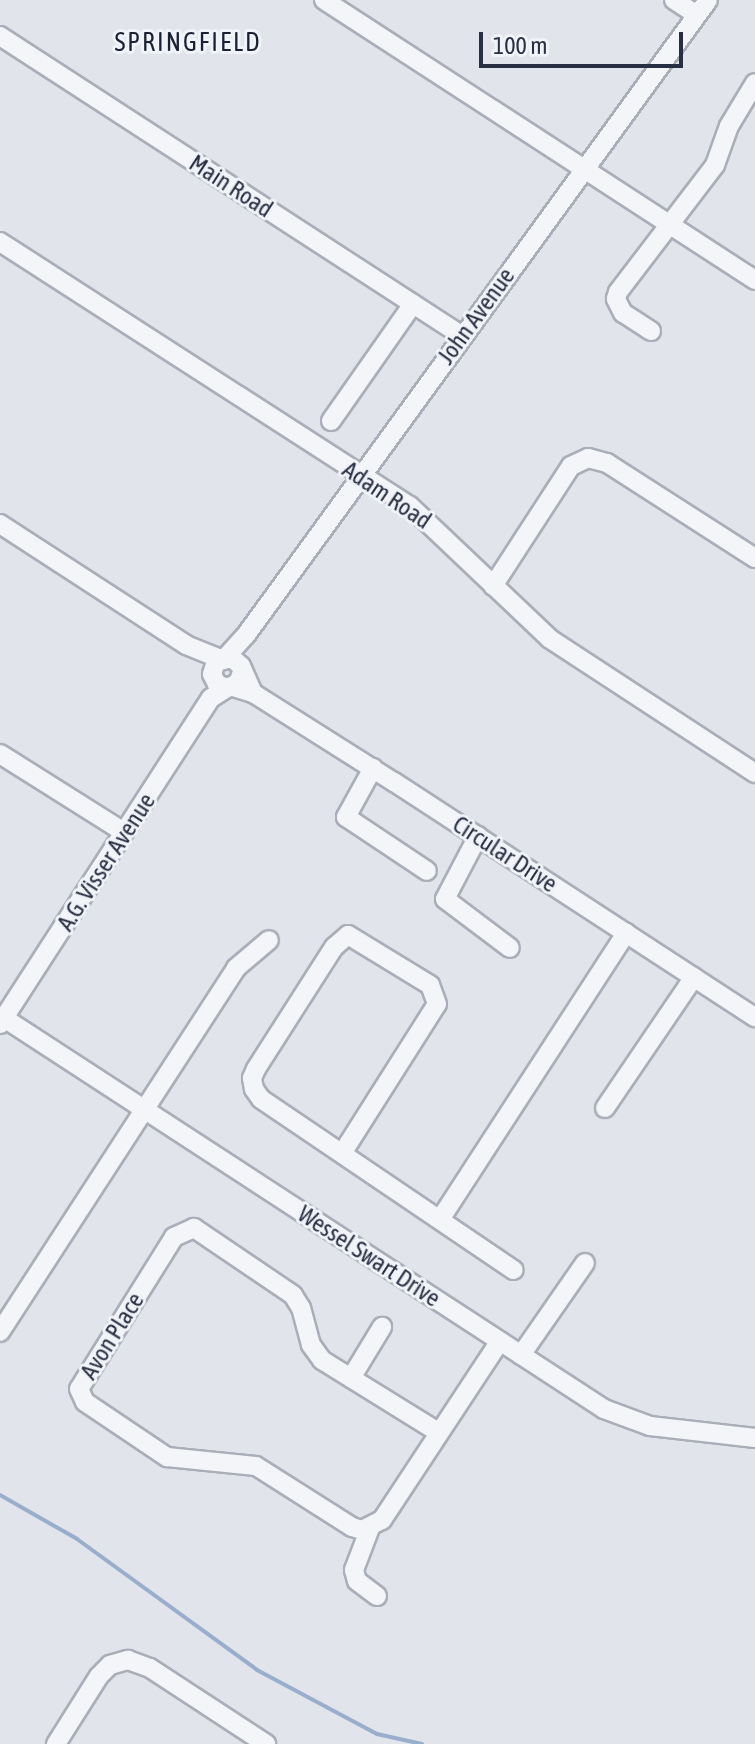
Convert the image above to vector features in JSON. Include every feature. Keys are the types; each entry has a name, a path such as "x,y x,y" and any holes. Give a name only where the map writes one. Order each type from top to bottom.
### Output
{"street":[{"path":"324,0 755,280"},
{"path":"674,0 702,8"},
{"name":"John Avenue","path":"225,676 246,635 461,335 702,8"},
{"name":"Main Road","path":"0,36 461,335"},
{"path":"651,331 623,313 616,299 721,155 729,126 749,106 755,83"},
{"name":"Adam Road","path":"0,242 424,516 550,639 755,773"},
{"path":"331,421 413,304"},
{"path":"493,586 567,472 588,458 607,463 755,558"},
{"path":"0,524 186,645 225,676"},
{"name":"Circular Drive","path":"225,676 373,768 755,1017"},
{"name":"A.G. Visser Avenue","path":"2,1021 225,676"},
{"path":"0,754 124,832"},
{"path":"373,768 346,817 427,871"},
{"path":"478,836 445,899 510,948"},
{"path":"441,1218 626,933"},
{"path":"343,1152 437,1004 430,985 348,935 334,947 256,1069 252,1084 261,1099 514,1270"},
{"path":"0,1332 236,968 269,940"},
{"path":"605,1108 694,977"},
{"name":"Wessel Swart Drive","path":"2,1021 521,1355 628,1420 755,1438"},
{"name":"Avon Place","path":"370,1528 352,1527 252,1464 167,1457 85,1402 79,1389 174,1237 190,1228 199,1230 288,1291 301,1308 314,1351 322,1360 438,1432"},
{"path":"521,1355 585,1263"},
{"path":"351,1378 382,1327"},
{"path":"377,1596 360,1584 354,1570 370,1528 382,1520 500,1341"},
{"path":"56,1744 99,1676 110,1665 128,1660 150,1668 260,1742"}],"waterway":[{"path":"0,1495 77,1539 257,1670 377,1734 422,1744"}],"district":[{"name":"SPRINGFIELD","path":"188,43"}]}
